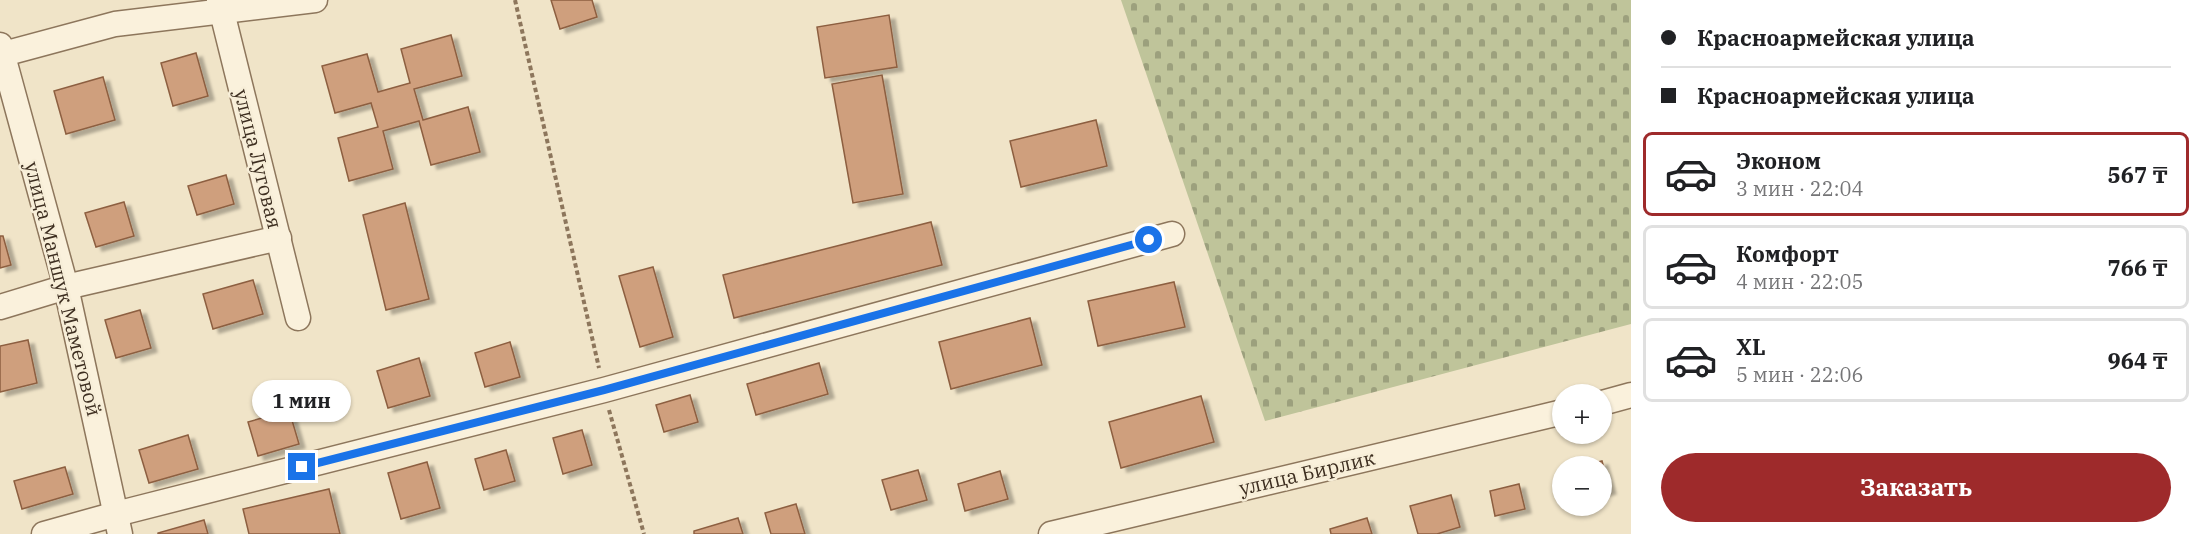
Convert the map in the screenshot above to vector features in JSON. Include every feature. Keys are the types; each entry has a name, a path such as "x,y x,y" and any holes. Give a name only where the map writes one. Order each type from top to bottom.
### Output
{"street":[{"path":"1,51 115,24 220,6 315,0"},
{"name":"улица Луговая","path":"220,6 298,318"},
{"name":"улица Маншук Маметовой","path":"1,51 66,287 118,524"},
{"path":"44,534 118,524 1172,234"},
{"path":"0,307 66,287 279,238"},
{"path":"1612,400 1631,395"},
{"name":"улица Бирлик","path":"1057,533 1552,415"}],"path":[{"path":"515,0 604,390 644,534"}],"green space":[{"path":"1121,0 1631,0 1631,324 1265,421"}],"building":[{"path":"551,0 592,0 597,17 560,29"},
{"path":"889,15 897,67 825,78 817,27"},
{"path":"451,35 462,76 414,89 423,120 468,107 480,152 431,165 419,121 383,131 393,169 349,181 338,138 378,127 371,103 335,113 322,66 367,54 378,92 410,83 401,49"},
{"path":"196,53 208,96 173,106 161,63"},
{"path":"882,75 903,194 853,203 832,84"},
{"path":"103,77 115,120 66,134 54,91"},
{"path":"1096,120 1107,166 1021,187 1010,141"},
{"path":"226,175 234,204 197,215 188,186"},
{"path":"124,202 134,236 96,247 85,213"},
{"path":"405,203 429,299 386,310 363,215"},
{"path":"931,222 942,265 734,318 723,275"},
{"path":"0,236 3,236 11,265 0,268"},
{"path":"653,267 673,337 640,347 619,276"},
{"path":"253,280 263,314 213,329 203,294"},
{"path":"1174,282 1185,327 1098,346 1088,301"},
{"path":"140,310 151,348 116,358 105,320"},
{"path":"1030,318 1042,365 951,389 939,342"},
{"path":"28,340 37,383 0,392 0,346"},
{"path":"510,342 520,377 485,387 475,353"},
{"path":"419,358 430,396 388,408 377,371"},
{"path":"819,363 828,394 756,415 747,384"},
{"path":"690,395 698,422 664,432 656,405"},
{"path":"1201,396 1214,442 1121,468 1109,422"},
{"path":"289,410 299,444 258,456 248,422"},
{"path":"582,430 592,465 563,474 553,438"},
{"path":"188,435 198,469 149,483 139,450"},
{"path":"506,450 515,481 484,490 475,459"},
{"path":"427,462 440,508 401,519 388,473"},
{"path":"65,467 73,494 22,509 14,481"},
{"path":"918,470 927,500 891,510 882,480"},
{"path":"1000,471 1008,499 965,511 958,484"},
{"path":"1519,484 1525,509 1495,516 1490,491"},
{"path":"329,489 340,534 249,534 243,509"},
{"path":"1451,495 1460,527 1437,534 1418,534 1410,506"},
{"path":"796,504 805,534 771,534 765,513"},
{"path":"738,518 743,534 694,534 694,531"},
{"path":"1367,518 1372,534 1331,534 1330,529"},
{"path":"204,520 208,534 158,534 158,533"}],"route":[{"path":"302,467 604,390 1149,240"}]}
